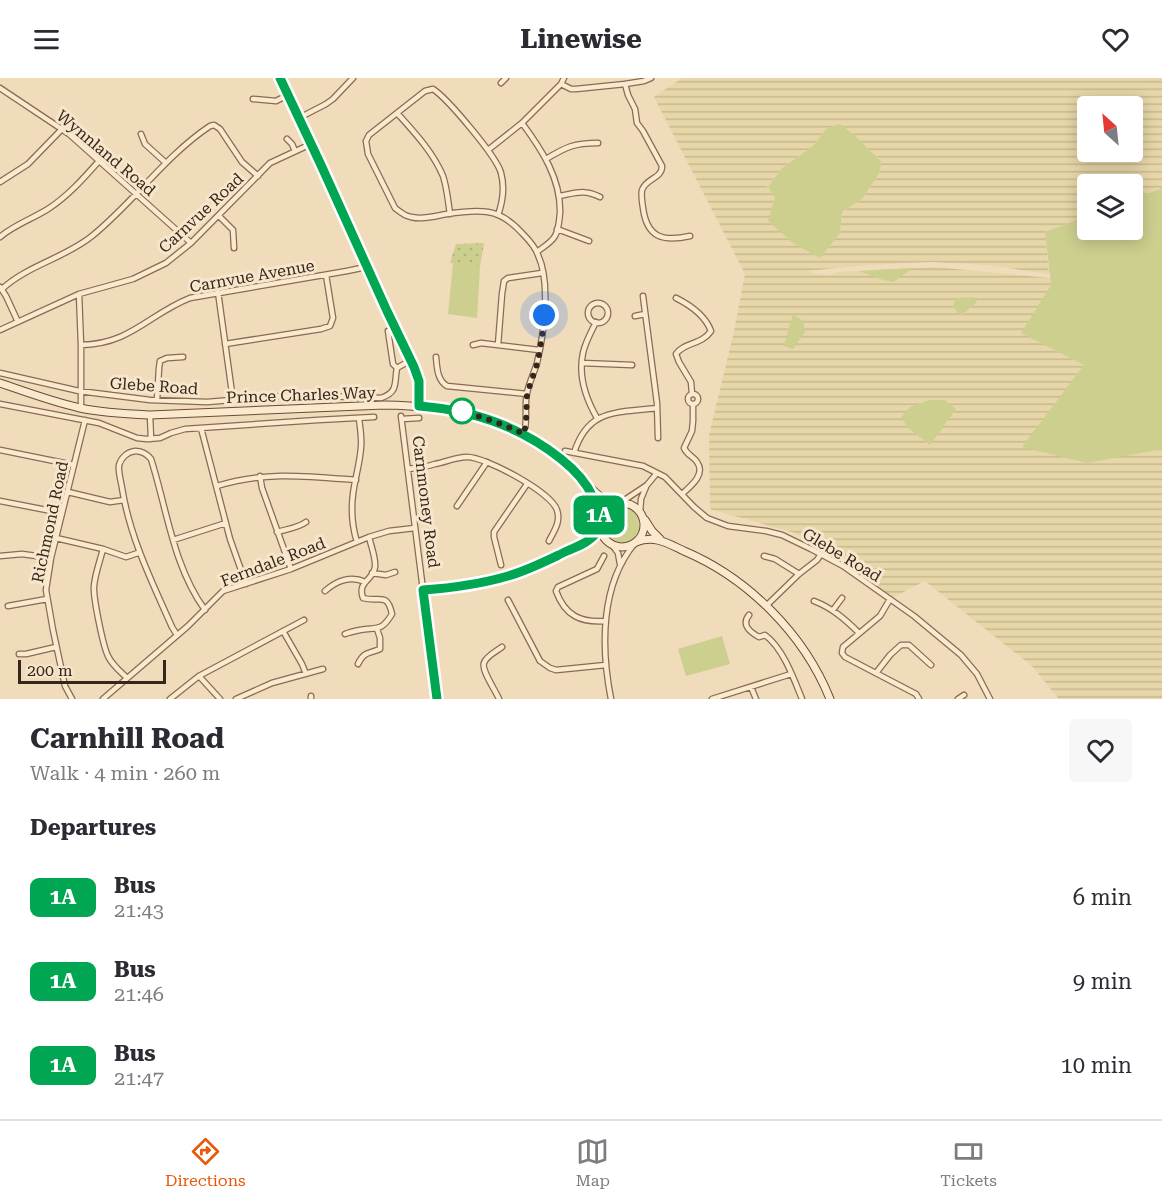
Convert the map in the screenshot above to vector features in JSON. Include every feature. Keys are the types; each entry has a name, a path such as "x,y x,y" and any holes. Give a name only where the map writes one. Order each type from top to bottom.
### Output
{"street":[{"path":"280,78 411,360 419,381 419,406"},
{"path":"299,118 326,104 353,78"},
{"path":"501,83 506,78"},
{"path":"488,150 522,123 561,84 564,78"},
{"path":"614,78 614,85"},
{"path":"561,84 576,89 625,84 651,78"},
{"path":"625,84 635,109 637,123 662,166 660,174 647,182 642,190 647,224 653,233 662,237 690,236"},
{"name":"Wynnland Road","path":"0,88 62,129 191,243"},
{"path":"498,215 504,189 501,171 496,161 434,89 425,91 369,135 366,141 368,154 395,208 402,214 411,218 421,218 471,211 489,212 514,225 537,252 545,300 543,330 538,361 527,394 524,434"},
{"path":"253,99 276,101 288,95"},
{"path":"397,113 421,141 435,162 447,192 450,214"},
{"path":"522,123 546,159 559,196 560,211 556,235 537,252"},
{"path":"18,322 1,288 21,274 71,251 82,243 103,226 166,163 206,129 214,125 220,129 242,162 258,176"},
{"path":"0,182 28,164 62,129"},
{"path":"141,134 145,144 166,163"},
{"path":"287,139 296,151"},
{"path":"546,159 576,144 598,143"},
{"name":"Carnvue Road","path":"0,330 80,294 121,282 166,263 191,243 270,163 311,144"},
{"path":"0,237 13,227 61,200 99,161"},
{"path":"559,196 589,192 600,197"},
{"path":"219,216 233,230 234,248"},
{"path":"557,230 589,241"},
{"name":"Carnvue Avenue","path":"81,345 99,344 118,338 190,298 366,267"},
{"path":"498,345 504,281 508,278 542,273"},
{"path":"225,344 330,326 333,318 326,275"},
{"path":"218,292 233,400"},
{"path":"80,294 81,408"},
{"path":"643,296 657,408 658,438"},
{"path":"676,298 690,305 708,323 711,331 708,336 693,345 683,347 676,354 691,382 692,394 698,399 693,404 692,431 684,448 697,460 700,468 699,476 682,494"},
{"path":"601,304 606,308 606,317 596,322 590,319 589,310 592,305 601,304"},
{"path":"635,316 645,314"},
{"path":"596,322 583,352 581,370 584,388 597,418"},
{"path":"388,331 393,364 397,368 411,360"},
{"path":"473,345 481,343 539,350"},
{"path":"157,400 160,361 183,357"},
{"path":"436,357 437,371 442,383 447,386 527,394"},
{"path":"582,363 632,365"},
{"name":"Glebe Road","path":"0,373 81,392 157,400 207,402 295,395 381,398 387,396 394,387 397,368"},
{"name":"Prince Charles Way","path":"0,383 43,398 117,414 150,415 384,405 460,411 480,416 533,439 560,458 603,499 618,503"},
{"path":"0,404 99,423 137,438 151,439 185,429 374,417"},
{"path":"574,453 579,438 597,418 607,414 657,408"},
{"path":"150,415 151,439"},
{"path":"357,542 352,514 361,446 359,418"},
{"name":"Carnmoney Road","path":"419,418 401,418 437,699"},
{"name":"Richmond Road","path":"72,699 65,687 56,647 47,599 47,581 85,420"},
{"path":"201,428 226,524 246,584"},
{"path":"0,450 74,465"},
{"path":"565,451 643,466 657,473 647,485 641,499 643,533 619,566"},
{"path":"177,635 138,553 124,500 119,467 127,453 141,452 151,459 173,540 195,596 205,610"},
{"path":"408,469 459,458 477,458 514,475 547,497 556,508 558,520 549,541"},
{"path":"457,506 487,462"},
{"name":"Glebe Road","path":"657,473 665,477 707,518 728,526 766,531 782,536 843,566 914,616 961,655 977,674 990,699"},
{"path":"217,486 235,480 274,475 357,480"},
{"path":"260,476 262,488 291,569"},
{"name":"Prince Charles Way","path":"586,483 594,498 600,522"},
{"path":"501,565 494,532 527,484"},
{"path":"423,590 507,577 534,567 586,542 594,535 606,509 647,485"},
{"path":"68,492 110,502 124,500"},
{"path":"0,501 62,513"},
{"path":"618,503 629,504 641,514 652,531 664,542"},
{"path":"277,532 300,526 306,522"},
{"path":"600,522 602,536 616,547 626,547 648,539 664,542 696,556 737,581 766,606 793,636 817,672 830,699"},
{"path":"173,540 226,524"},
{"name":"Ferndale Road","path":"103,699 224,591 291,569 369,537 389,531 415,528"},
{"path":"345,634 362,629 377,629 386,624 392,614 390,604 386,600 369,600 363,598 361,593 362,585 375,568 369,537"},
{"path":"56,538 104,549 126,557 138,553"},
{"path":"586,542 597,541 611,544 620,558 606,621 606,665 611,699"},
{"path":"104,549 94,588 95,600 108,656 127,678"},
{"path":"0,556 22,554 51,558"},
{"path":"766,606 821,554"},
{"path":"604,556 597,569 558,587 556,591 558,599 573,616 593,622 606,621"},
{"path":"764,556 775,559 800,574"},
{"path":"372,573 386,575 395,572"},
{"path":"325,591 333,584 352,579 357,578 365,582"},
{"path":"833,610 842,598"},
{"path":"890,598 880,616 843,647 842,652 845,657 916,694 919,699"},
{"path":"8,606 47,599"},
{"path":"508,600 536,655 544,665 556,670 606,665"},
{"path":"813,601 833,610 859,633"},
{"path":"749,615 745,624 748,630 759,637 765,635 771,639 802,699"},
{"path":"170,699 199,676 304,620"},
{"path":"358,664 361,657 368,652 380,649 377,629"},
{"path":"283,631 306,674"},
{"path":"876,673 901,645 909,645 931,664"},
{"path":"499,699 484,669 484,663 502,646"},
{"path":"20,654 56,647"},
{"path":"236,699 272,683 323,669"},
{"path":"712,699 791,674"},
{"path":"199,676 220,699"},
{"path":"751,687 756,699"},
{"path":"958,699 964,695"}],"shaded area":[{"path":"682,78 1162,78 1162,188 1143,195 1143,174 1077,174 1077,220 1045,232 1049,274 988,265 931,262 807,271 831,275 836,272 935,267 1050,278 1051,285 1162,293 1162,699 1059,699 1032,666 925,581 890,599 795,533 710,509 709,435 733,336 745,274 654,97","holes":["840,124 881,160 880,172 862,199 842,212 840,233 793,243 769,221 775,197 761,179 768,187 782,168 813,146 826,129"]}],"green space":[{"path":"840,124 881,161 880,172 862,199 842,212 840,233 820,258 793,243 768,221 775,198 768,187 782,168 813,146 826,129"},
{"path":"1162,188 1162,449 1087,463 1022,447 1084,365 1021,333 1051,285 1045,232 1077,220 1077,240 1143,240 1143,195"},
{"path":"484,243 480,267 450,263 456,244"},
{"path":"453,263 480,267 477,318 448,314"},
{"path":"913,268 893,282 859,271"},
{"path":"974,297 977,302 962,315 953,306 956,298"},
{"path":"793,314 803,321 805,332 793,349 784,346"},
{"path":"929,400 945,400 956,409 930,445 908,428 901,417 910,407"},
{"path":"621,507 633,513 639,525 633,537 621,543 609,537 603,525 609,513"},
{"path":"722,636 730,664 686,676 678,649"}],"bus line":[{"name":"1A","path":"280,78 417,374 420,390 419,406 480,416 533,439 565,462 586,483 598,511 600,525 590,539 534,567 507,577 423,590 437,699"}],"route":[{"path":"462,411 460,411 480,416 524,434 527,394 538,361 544,315"}]}
